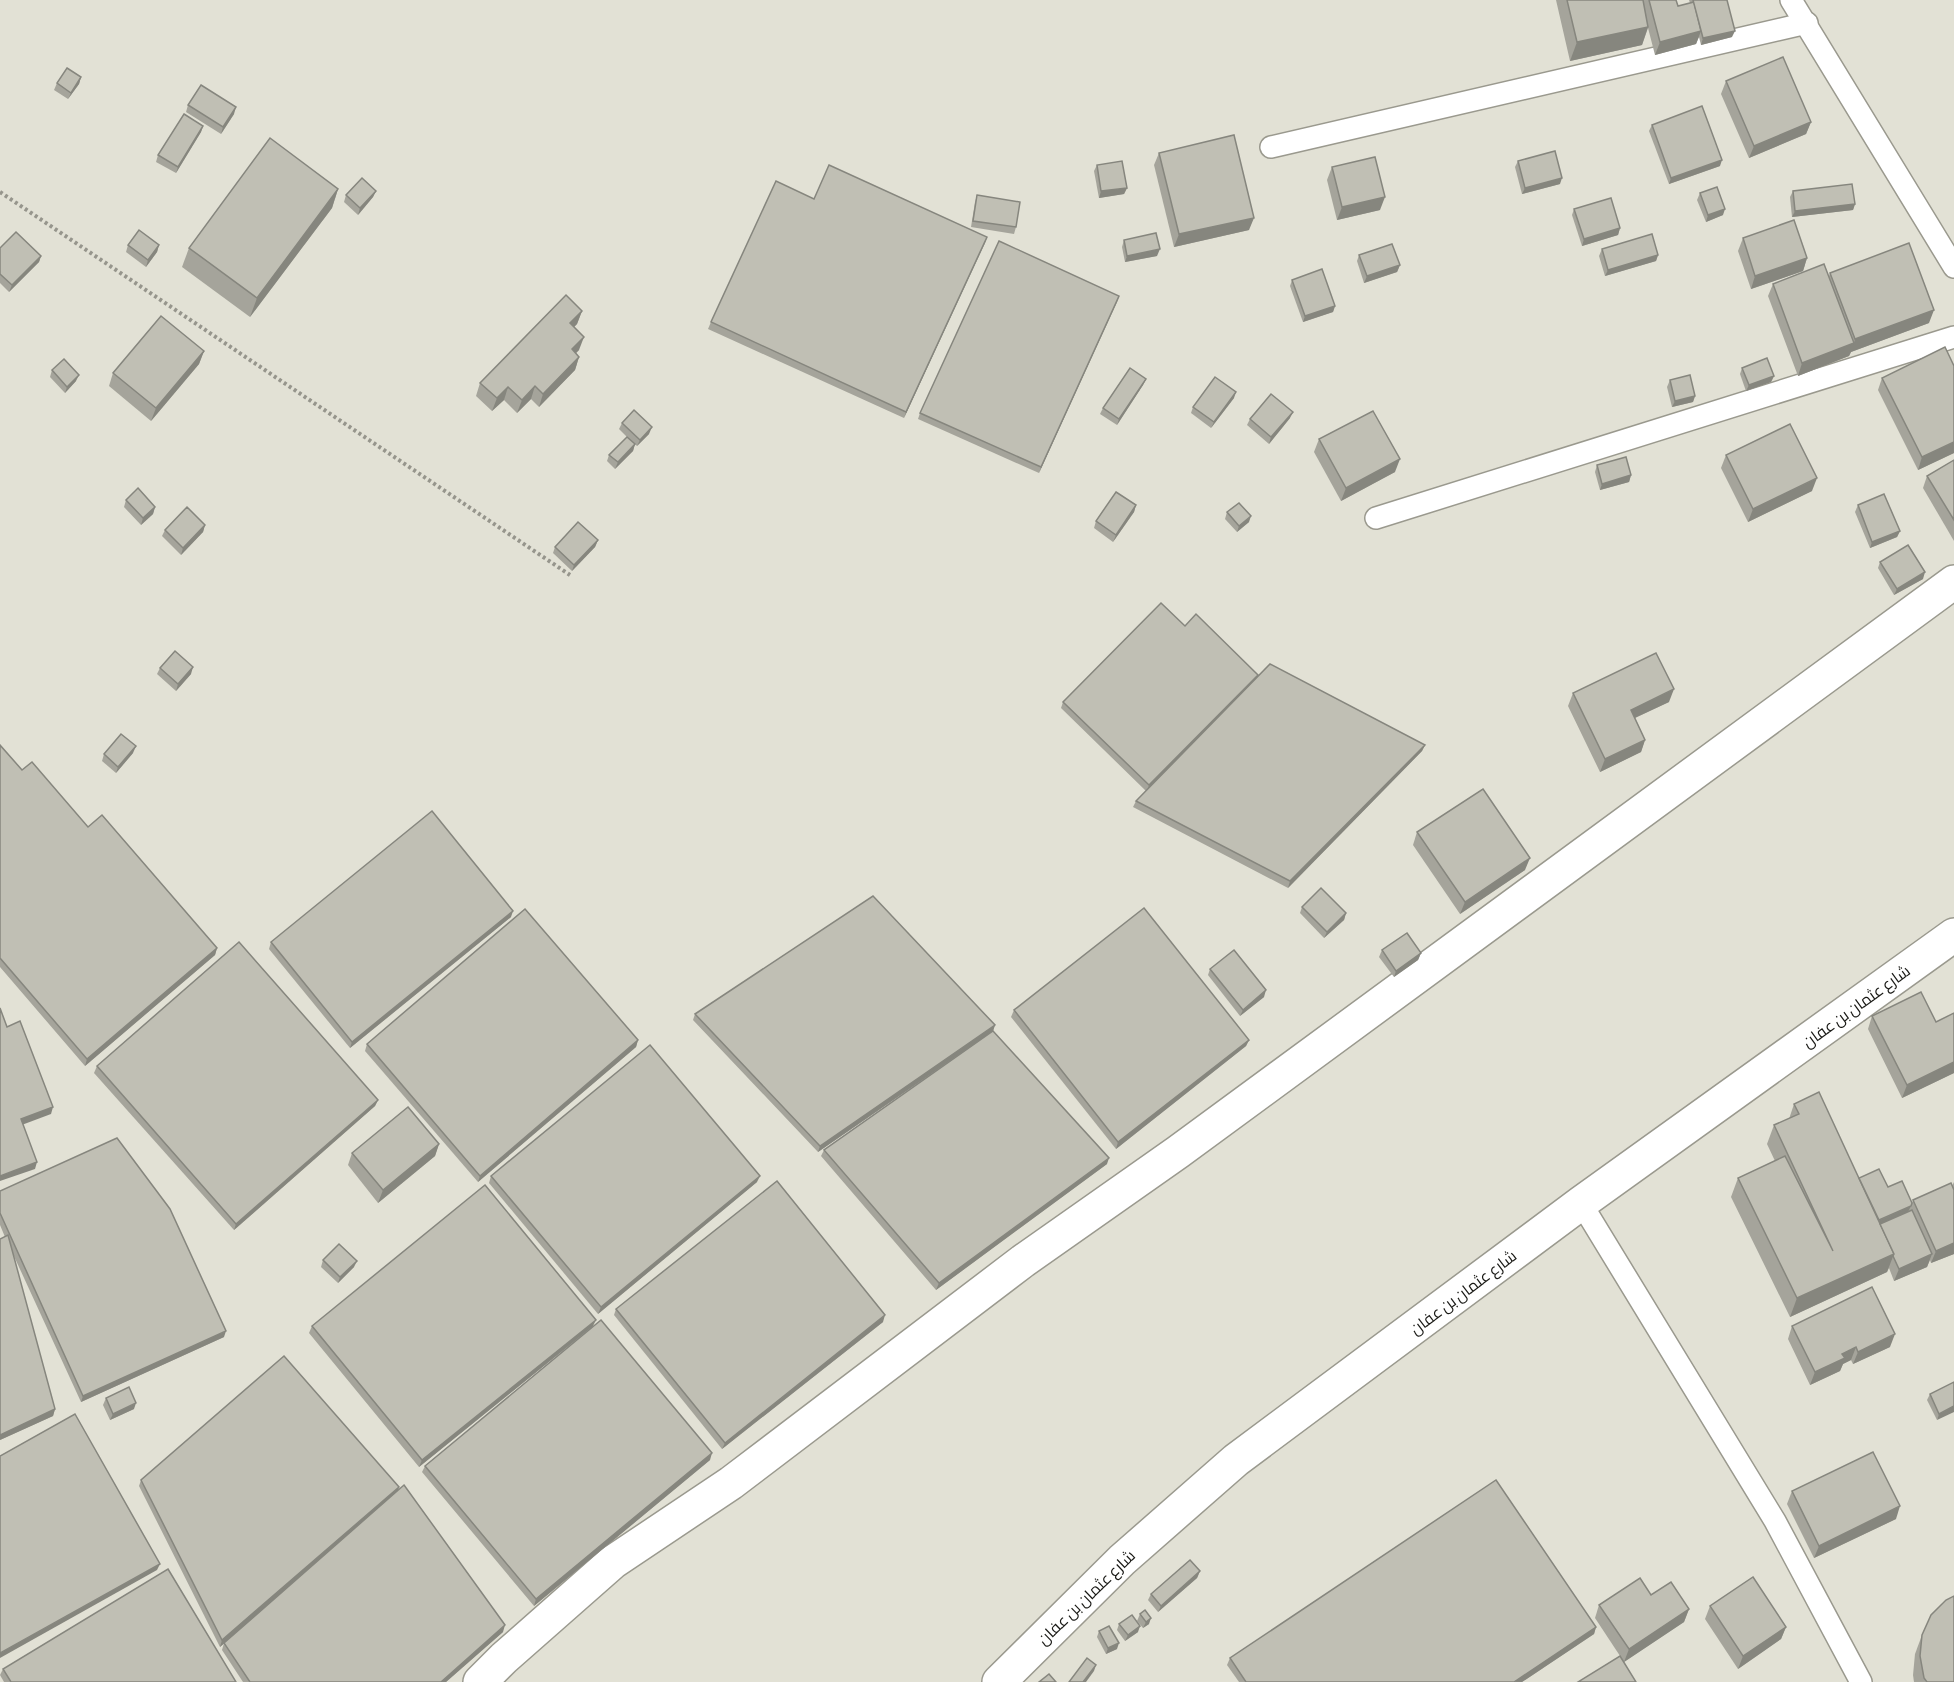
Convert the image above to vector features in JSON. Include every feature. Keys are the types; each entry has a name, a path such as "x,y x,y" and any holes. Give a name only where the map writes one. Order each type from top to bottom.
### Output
{"street":[{"path":"480,1682 613,1562 731,1483 1023,1261 1178,1152 1954,582"},
{"name":"شارع عثمان بن عفان","path":"999,1682 1122,1560 1236,1460 1581,1203 1954,935"}],"lane":[{"path":"1791,0 1954,267"},
{"path":"1271,147 1807,23"},
{"path":"1376,518 1954,337"},
{"path":"1581,1203 1775,1521 1862,1682"}],"path":[{"path":"0,192 570,575"}],"building":[{"path":"1567,0 1643,0 1648,27 1577,42"},
{"path":"1649,0 1676,0 1678,6 1694,2 1701,31 1660,42"},
{"path":"1693,0 1727,0 1735,31 1703,38"},
{"path":"1783,57 1811,122 1754,146 1726,81"},
{"path":"67,68 81,77 71,93 57,83"},
{"path":"201,85 236,107 223,127 188,105"},
{"path":"1702,106 1722,160 1671,178 1652,125"},
{"path":"184,114 203,126 178,167 158,155"},
{"path":"1234,135 1254,218 1179,234 1159,153"},
{"path":"270,138 338,189 257,298 189,248"},
{"path":"1555,151 1562,178 1525,188 1518,161"},
{"path":"1375,157 1385,197 1342,207 1332,167"},
{"path":"1122,161 1127,188 1101,191 1097,165"},
{"path":"829,165 987,237 906,412 711,322 776,181 814,199"},
{"path":"362,178 376,191 360,208 346,195"},
{"path":"1852,184 1855,204 1795,211 1793,191"},
{"path":"1717,187 1725,209 1708,215 1700,193"},
{"path":"977,195 1020,202 1016,227 973,221"},
{"path":"1611,198 1620,228 1584,239 1574,209"},
{"path":"1794,220 1807,258 1755,276 1743,238"},
{"path":"139,230 159,245 148,260 128,245"},
{"path":"16,232 41,256 12,285 0,274 0,248"},
{"path":"1156,233 1160,249 1127,256 1124,240"},
{"path":"1652,234 1658,255 1608,270 1602,249"},
{"path":"999,241 1119,296 1041,467 920,413"},
{"path":"1909,243 1934,310 1855,339 1830,273"},
{"path":"1392,244 1400,265 1367,276 1359,255"},
{"path":"1824,264 1854,343 1802,363 1773,284"},
{"path":"1322,269 1335,306 1305,316 1292,280"},
{"path":"566,295 582,311 570,323 584,337 572,349 579,357 543,394 535,386 522,400 508,387 497,398 480,383"},
{"path":"161,316 204,351 156,408 113,373"},
{"path":"1945,347 1954,366 1954,442 1922,457 1882,378"},
{"path":"1767,358 1774,376 1749,385 1742,368"},
{"path":"64,359 79,375 67,387 52,370"},
{"path":"1130,368 1146,379 1119,419 1103,408"},
{"path":"1690,375 1695,396 1675,401 1670,380"},
{"path":"1215,377 1236,392 1214,422 1193,407"},
{"path":"1271,394 1293,412 1271,437 1250,419"},
{"path":"634,410 652,427 640,440 622,423"},
{"path":"1373,411 1400,459 1346,488 1319,439"},
{"path":"1790,424 1817,478 1753,509 1726,455"},
{"path":"627,437 635,444 618,462 609,455"},
{"path":"1626,457 1631,475 1602,484 1597,465"},
{"path":"1954,460 1954,520 1927,476"},
{"path":"138,488 155,507 143,518 126,500"},
{"path":"1116,492 1136,505 1116,535 1096,521"},
{"path":"1884,494 1900,531 1872,542 1858,505"},
{"path":"1239,503 1251,516 1239,526 1227,512"},
{"path":"187,507 205,525 183,548 165,530"},
{"path":"578,522 598,540 574,565 555,547"},
{"path":"1908,545 1925,572 1897,589 1880,562"},
{"path":"1161,603 1185,626 1196,614 1258,675 1149,785 1063,702"},
{"path":"175,651 193,667 178,684 160,668"},
{"path":"1656,653 1674,689 1631,710 1645,740 1605,759 1573,693"},
{"path":"1270,664 1425,745 1290,881 1136,801"},
{"path":"121,734 136,746 118,767 104,754"},
{"path":"0,745 22,770 32,762 88,827 102,815 217,948 87,1059 0,958"},
{"path":"1483,789 1530,858 1465,902 1417,832"},
{"path":"432,811 513,911 352,1042 271,942"},
{"path":"1321,888 1346,913 1327,932 1302,907"},
{"path":"873,896 995,1025 820,1146 695,1014"},
{"path":"1144,908 1249,1040 1118,1142 1014,1010"},
{"path":"525,909 638,1040 480,1176 367,1044"},
{"path":"1407,933 1421,953 1396,971 1382,950"},
{"path":"239,942 378,1100 236,1224 97,1066"},
{"path":"1234,950 1266,990 1243,1010 1210,969"},
{"path":"1921,992 1936,1022 1954,1013 1954,1062 1907,1085 1872,1016"},
{"path":"0,1008 7,1027 20,1021 53,1107 21,1119 37,1162 0,1176"},
{"path":"993,1031 1109,1158 939,1283 824,1150"},
{"path":"650,1045 760,1176 601,1307 491,1176"},
{"path":"1819,1092 1894,1254 1797,1298 1738,1178 1785,1156 1833,1251 1774,1125 1799,1114 1794,1104"},
{"path":"408,1107 439,1144 383,1190 352,1153"},
{"path":"117,1138 170,1209 226,1331 83,1396 0,1213 0,1191"},
{"path":"1879,1169 1888,1187 1902,1181 1912,1203 1911,1206 1879,1220 1859,1178"},
{"path":"777,1181 885,1315 725,1443 616,1309"},
{"path":"1951,1183 1954,1190 1954,1243 1936,1251 1913,1200"},
{"path":"485,1185 596,1320 422,1460 312,1326"},
{"path":"1912,1210 1932,1254 1899,1269 1880,1224"},
{"path":"8,1235 55,1409 0,1435 0,1239"},
{"path":"339,1244 357,1261 340,1277 323,1260"},
{"path":"1872,1287 1895,1334 1858,1352 1856,1347 1842,1354 1845,1358 1815,1372 1792,1326"},
{"path":"601,1320 712,1453 536,1599 425,1466"},
{"path":"284,1356 399,1487 222,1640 141,1480"},
{"path":"1954,1382 1954,1406 1939,1414 1930,1394"},
{"path":"129,1387 136,1403 113,1414 106,1398"},
{"path":"75,1414 160,1564 0,1653 0,1456"},
{"path":"1873,1452 1900,1506 1819,1546 1792,1491"},
{"path":"1496,1480 1596,1627 1514,1682 1246,1682 1230,1658"},
{"path":"404,1485 505,1625 441,1682 250,1682 224,1643"},
{"path":"1190,1560 1200,1571 1161,1606 1151,1594"},
{"path":"168,1569 236,1682 11,1682 3,1669"},
{"path":"1753,1577 1786,1627 1743,1656 1710,1606"},
{"path":"1640,1578 1651,1595 1671,1582 1689,1609 1629,1649 1599,1605"},
{"path":"1954,1596 1954,1682 1927,1682 1924,1678 1920,1656 1922,1635 1931,1615 1946,1600"},
{"path":"1145,1610 1151,1618 1146,1622 1140,1614"},
{"path":"1132,1615 1140,1626 1128,1635 1119,1624"},
{"path":"1109,1626 1119,1643 1108,1648 1099,1631"},
{"path":"1620,1656 1636,1682 1578,1682"},
{"path":"1087,1658 1096,1665 1083,1682 1069,1682"},
{"path":"1049,1674 1056,1682 1039,1682"}]}
